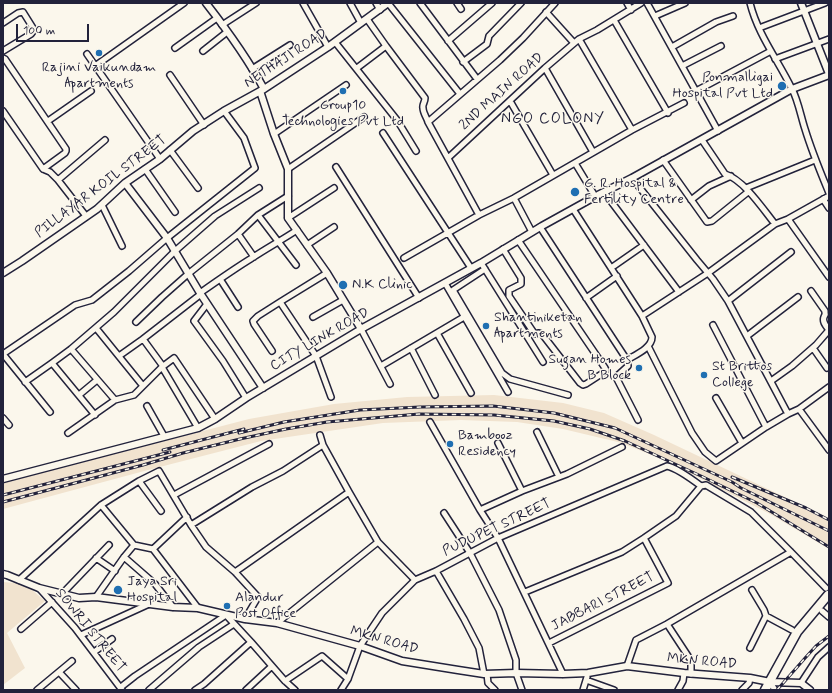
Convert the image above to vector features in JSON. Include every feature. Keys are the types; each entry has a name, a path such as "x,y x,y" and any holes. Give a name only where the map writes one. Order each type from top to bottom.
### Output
{"main road":[{"path":"765,690 794,631 827,591"}],"street":[{"path":"95,66 124,44 184,3"},
{"path":"206,3 228,32 252,69 262,90 274,134 288,170 288,218 327,273 361,329 390,384"},
{"path":"222,25 256,3"},
{"path":"303,3 328,47"},
{"path":"350,3 361,23"},
{"path":"376,3 380,10"},
{"path":"388,3 460,94"},
{"name":"NETHAJI ROAD","path":"193,131 224,111 262,90 328,47 388,3"},
{"path":"420,3 477,80"},
{"path":"457,3 461,9"},
{"path":"448,41 492,3"},
{"path":"512,3 516,8"},
{"path":"463,62 487,44 489,36 521,3"},
{"path":"428,122 506,54 555,3"},
{"path":"627,3 631,10"},
{"name":"2ND MAIN ROAD","path":"448,158 579,39 597,30 641,3"},
{"path":"647,3 718,131"},
{"path":"655,16 685,3"},
{"path":"642,316 708,273 775,224 788,219 823,200 829,194 815,160 792,90 758,28 750,3"},
{"path":"801,3 829,75"},
{"path":"758,28 825,3"},
{"path":"3,23 18,13 23,12 34,30 31,34 3,51"},
{"path":"546,12 574,44"},
{"path":"672,47 716,22 733,16"},
{"path":"175,48 217,18"},
{"path":"367,19 425,98 426,101 422,107 428,122 479,216"},
{"path":"614,20 668,113"},
{"path":"203,51 228,32"},
{"path":"579,39 632,130"},
{"path":"775,59 829,39"},
{"path":"335,42 397,120 416,151"},
{"path":"252,69 290,45"},
{"path":"357,68 386,46"},
{"path":"682,66 721,46"},
{"path":"696,91 770,51"},
{"path":"87,54 160,159"},
{"path":"3,58 66,149 66,151 43,169"},
{"path":"546,68 593,152"},
{"path":"170,75 204,125"},
{"name":"CITY LINK ROAD","path":"3,479 198,428 361,329 481,263 540,226 632,178 792,90 829,75"},
{"path":"274,134 346,85"},
{"path":"48,121 91,91"},
{"path":"510,101 553,175"},
{"path":"404,258 514,198 632,130 668,113 684,103"},
{"path":"50,412 3,354 75,305 92,300 129,271 166,238 255,168 244,138 224,111"},
{"path":"3,112 43,169 50,172 58,180 86,216"},
{"path":"288,170 364,117"},
{"name":"PILLAYAR KOIL STREET","path":"3,273 102,205 125,183 160,159 193,131"},
{"path":"383,133 471,268"},
{"path":"58,180 106,140"},
{"path":"702,140 725,174 731,176 747,190 775,224"},
{"path":"170,150 198,188"},
{"path":"664,160 707,222 709,222 747,190 815,160"},
{"path":"575,163 595,196"},
{"path":"336,167 419,298"},
{"path":"145,169 175,212"},
{"path":"692,200 709,186 731,176"},
{"path":"632,178 708,273 728,301 788,414"},
{"path":"125,183 166,238 207,304 263,388"},
{"path":"25,382 71,349 96,328 174,252 215,216 259,188"},
{"path":"288,218 334,188"},
{"path":"604,192 679,292"},
{"path":"136,322 188,274 238,234 258,215 288,196"},
{"path":"514,198 532,232"},
{"path":"823,200 829,208"},
{"path":"102,205 122,246"},
{"path":"573,209 642,316 652,337 652,340 648,346 627,360"},
{"path":"258,215 296,265"},
{"path":"788,219 829,277"},
{"path":"540,226 627,360 628,366 618,374 617,379 638,420"},
{"path":"307,245 334,227"},
{"path":"119,356 200,293 297,230"},
{"path":"238,234 254,257"},
{"path":"503,249 522,281 521,284 509,290 509,296 534,334 542,334 580,383 583,385 586,384 606,370 518,240"},
{"path":"611,268 644,245"},
{"path":"728,301 791,252"},
{"path":"481,263 543,362"},
{"path":"485,269 453,290 502,373 510,379 568,395"},
{"path":"272,351 254,324 253,320 327,273"},
{"path":"586,298 617,276"},
{"path":"220,279 238,306"},
{"path":"445,283 508,392"},
{"path":"771,381 792,366 829,330 823,321 825,311 811,291"},
{"path":"747,336 798,297"},
{"path":"313,317 343,300"},
{"path":"280,302 316,356 331,397"},
{"path":"207,304 194,321 223,361 246,398"},
{"path":"381,366 464,317"},
{"path":"712,325 766,427"},
{"path":"96,328 143,386"},
{"path":"437,333 471,393"},
{"path":"142,339 162,365 198,428"},
{"path":"648,346 692,433 705,452 716,461 766,427 799,409 829,387"},
{"path":"411,348 435,395"},
{"path":"812,348 828,368"},
{"path":"71,349 115,400"},
{"path":"68,433 115,400 134,395 162,367 174,358 215,419"},
{"path":"52,363 95,415"},
{"path":"79,395 97,380"},
{"path":"716,398 742,443"},
{"path":"147,406 164,436"},
{"path":"799,409 827,443 829,450"},
{"path":"3,418 9,425"},
{"path":"430,422 458,474 498,538 563,674"},
{"path":"537,432 559,477"},
{"path":"320,435 323,445 378,542 415,580"},
{"path":"498,443 522,492"},
{"path":"174,494 269,444"},
{"path":"191,525 252,487 283,471 323,445"},
{"path":"480,510 559,477 622,447"},
{"name":"PUDUPET STREET","path":"341,690 348,679 360,646 382,613 415,580 436,571 498,538 668,466 701,486"},
{"path":"19,580 101,505 159,470 191,525 206,547 236,572 258,597 245,619"},
{"path":"139,481 161,511"},
{"path":"524,592 622,552 676,516 701,486 706,485 751,512 827,591"},
{"path":"236,572 349,492"},
{"path":"101,505 134,545 153,549 198,608"},
{"path":"444,513 470,553 499,610 516,660 516,673 522,690"},
{"path":"153,549 187,517"},
{"name":"JABBARI STREET","path":"549,643 668,582 644,538"},
{"path":"277,623 378,542"},
{"path":"62,594 109,544"},
{"path":"96,597 134,545"},
{"path":"627,666 636,640 667,624 791,552"},
{"path":"124,557 155,584 173,607"},
{"path":"96,558 115,571"},
{"path":"3,568 5,575"},
{"path":"436,571 479,648 488,683 494,689"},
{"name":"MKN ROAD","path":"5,575 39,588 80,598 96,597 173,607 198,608 245,619 277,623 360,646 402,661 485,674 588,673 627,666 691,674 750,678 770,682 801,683"},
{"name":"SOWRI STREET","path":"39,588 81,635 122,689"},
{"path":"752,590 766,616 794,631"},
{"path":"21,628 52,602"},
{"path":"81,635 150,604"},
{"path":"822,611 829,617"},
{"path":"122,689 135,676 226,615 285,681 295,690"},
{"path":"750,648 766,616"},
{"path":"149,690 199,647 234,624"},
{"path":"667,624 690,659 691,674"},
{"path":"94,652 112,640"},
{"path":"195,690 204,684 251,642"},
{"path":"810,690 801,683 818,657 829,647"},
{"path":"285,681 322,656 348,679"},
{"path":"38,690 72,661"},
{"path":"246,690 272,666"},
{"path":"59,672 76,690"},
{"path":"583,690 588,673"},
{"path":"678,690 684,673"},
{"path":"742,690 749,683 750,678"},
{"path":"586,680 614,690"},
{"path":"770,682 775,690"}],"shaded area":[{"path":"494,395 563,403 604,413 654,435 829,518 829,549 770,514 666,461 622,443 563,429 517,422 461,420 383,423 261,441 3,509 3,483 249,419 334,404 407,397"},
{"path":"3,582 16,583 31,589 45,601 7,633 25,668 3,685"}],"railway":[{"path":"239,433 284,422 360,410 493,406 554,413 615,428 732,482 741,488 829,531"},
{"path":"3,502 183,453 286,429 327,422 419,414 494,415 554,421 590,429 625,441 757,503 829,547"},
{"path":"163,450 244,429"},
{"path":"3,495 170,452"},
{"path":"732,477 806,508 829,520"},
{"path":"777,690 816,646 829,636"}],"place":[{"name":"Rajini Vaikundam Apartments","path":"99,53"},
{"name":"Ponmalligai Hospital Pvt Ltd","path":"782,86"},
{"name":"Group10 Technologies Pvt Ltd","path":"343,91"},
{"name":"G. R. Hospital & Fertility Centre","path":"575,192"},
{"name":"N.K Clinic","path":"343,285"},
{"name":"Shantiniketan Apartments","path":"486,326"},
{"name":"Sugan Homes B Block","path":"639,368"},
{"name":"St Brittos College","path":"704,375"},
{"name":"Bambooz Residency","path":"450,444"},
{"name":"Jaya Sri Hospital","path":"118,590"},
{"name":"Alandur Post Office","path":"227,606"}],"district":[{"name":"NGO COLONY","path":"553,120"}]}
